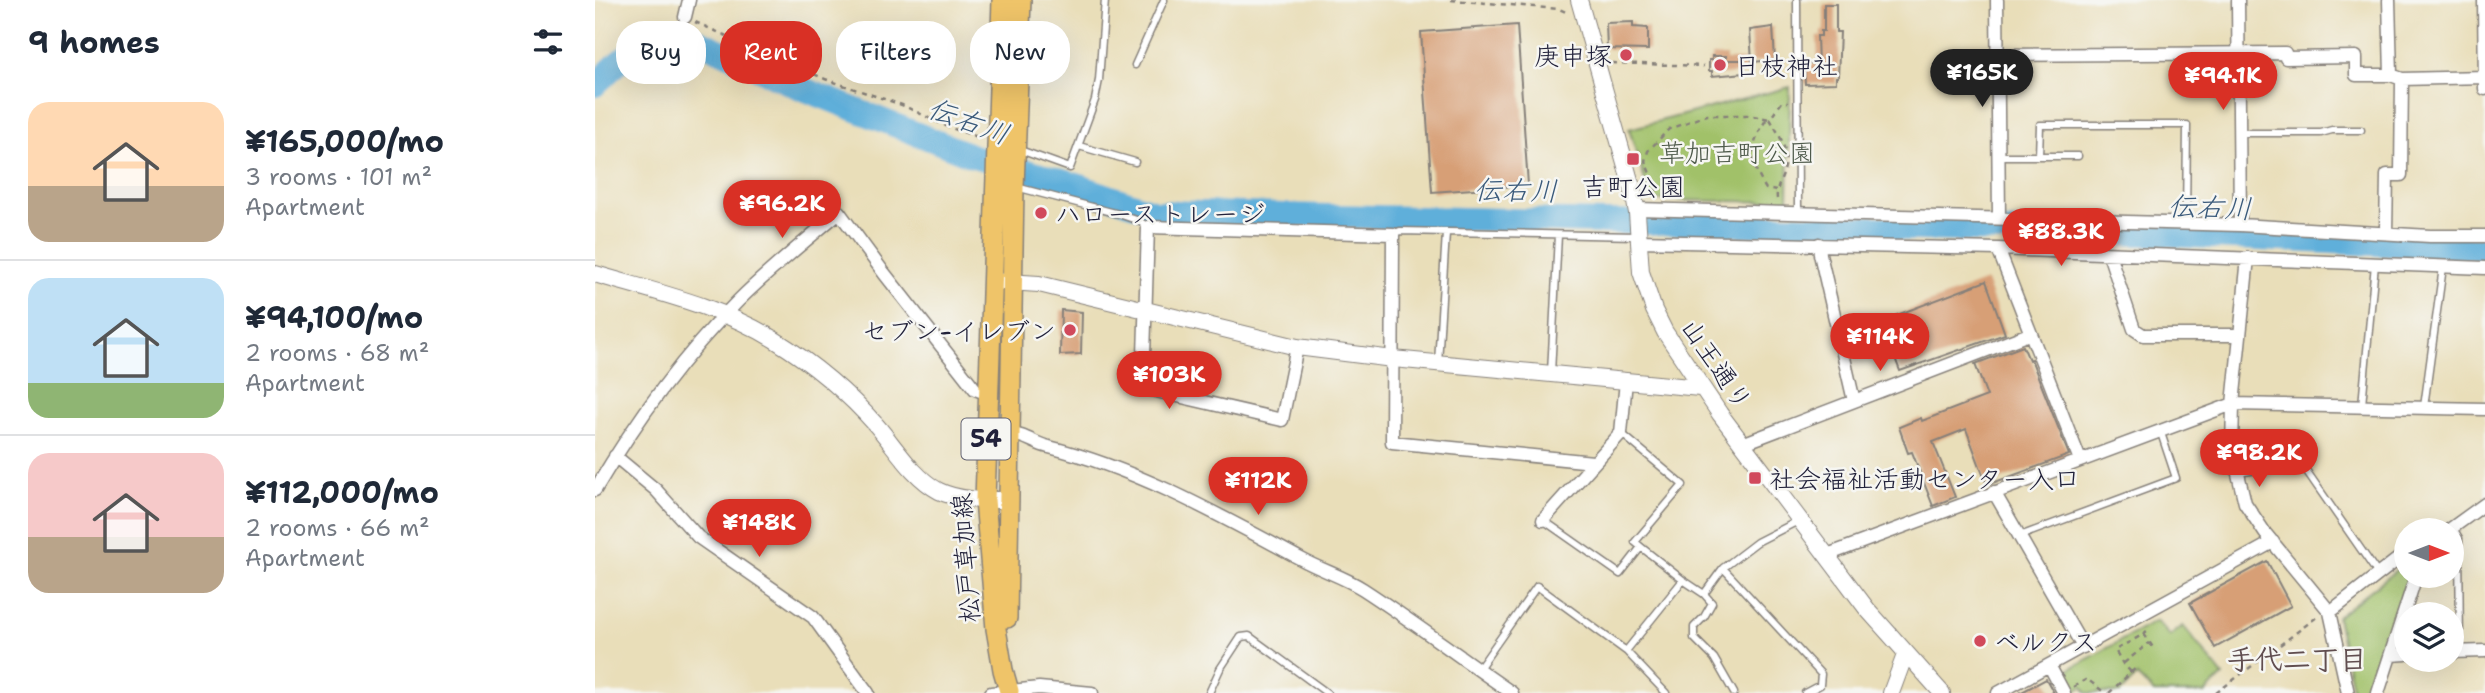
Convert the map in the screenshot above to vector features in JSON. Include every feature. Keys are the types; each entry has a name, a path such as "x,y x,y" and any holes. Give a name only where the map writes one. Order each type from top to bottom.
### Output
{"main road":[{"name":"松戸草加線","path":"1002,0 1000,143 1013,281 1003,692"},
{"name":"松戸草加線","path":"1000,143 1021,0"},
{"name":"松戸草加線","path":"1003,692 985,500 992,281 1005,185"}],"street":[{"path":"685,17 689,0"},
{"name":"山王通り","path":"1579,0 1637,211 1641,272 1654,310 1700,388 1742,444 1867,609 1942,693"},
{"path":"1997,0 1999,219"},
{"path":"2238,0 2240,225"},
{"path":"2386,233 2387,175 2402,174 2389,0"},
{"path":"2484,0 2485,89"},
{"path":"1997,55 2285,53 2286,58 2356,57 2356,75 2485,78"},
{"path":"1637,211 1798,212 2186,223 2485,236"},
{"path":"595,489 672,375 738,301 839,212 975,389 988,394"},
{"path":"1297,347 1282,420 1143,388 1148,227 1393,234 1392,442 1593,462"},
{"path":"1637,237 2485,268"},
{"path":"1819,244 1854,401"},
{"path":"1998,249 2080,460"},
{"path":"2109,254 2134,329 2143,335 2240,335"},
{"path":"2248,258 2233,404 2232,449 2245,503 2329,611 2348,693"},
{"path":"595,274 726,314 776,340 823,374 876,425 925,481 948,495 1008,500"},
{"path":"992,281 1039,284 1297,347 1393,359 1700,388"},
{"path":"1742,444 2029,334"},
{"path":"1543,520 1621,433 1626,381"},
{"path":"1828,555 2233,404 2485,410"},
{"path":"1009,434 1021,434 1040,445 1077,454 1153,484 1237,523 1304,561 1360,587 1512,693"},
{"path":"615,456 656,490 698,537 813,617 868,693"},
{"path":"1994,492 2083,647"},
{"path":"2464,519 2485,504"},
{"path":"1999,693 2273,542"},
{"path":"2329,611 2394,563"},
{"path":"2378,693 2412,588"},
{"path":"2464,652 2485,651"},
{"path":"1891,693 1905,654"},
{"path":"2049,665 2064,693"},
{"path":"1003,692 1039,688 1092,693"}],"lane":[{"path":"1000,143 1070,168 1095,100 1105,0"},
{"path":"1135,65 1164,0"},
{"path":"1797,0 1798,212"},
{"path":"2039,156 2040,125 2187,125 2186,223"},
{"path":"2240,133 2361,130"},
{"path":"1079,146 1135,162"},
{"path":"1999,156 2078,156"},
{"path":"1005,185 1118,214 1148,227"},
{"path":"1393,234 1400,231 1637,237"},
{"path":"1439,363 1446,233"},
{"path":"1551,375 1558,235"},
{"path":"2363,405 2375,264"},
{"path":"2424,407 2443,267"},
{"path":"2019,536 2176,478 2160,430"},
{"path":"1621,433 1683,485 1635,542 1712,603 1704,617 1694,626 1694,638 1714,658 1734,693"},
{"path":"2238,473 2301,463 2378,574"},
{"path":"1543,520 1620,574 1641,547"},
{"path":"1704,594 1723,568 1757,542 1800,520"},
{"path":"1723,568 1821,674 1820,685 1805,693"},
{"path":"1626,651 1683,580"},
{"path":"1478,670 1537,586 1626,651 1666,693"},
{"path":"1209,693 1229,654 1241,637 1249,636 1327,693"}],"path":[{"path":"1451,0 1559,9 1571,15"},
{"path":"685,17 825,79 902,104 948,127 1000,143"},
{"path":"1605,63 1704,66"},
{"path":"1776,191 1766,189 1753,162 1756,137 1782,102 1791,102"},
{"path":"1657,191 1645,161 1648,151 1669,129 1707,115 1747,115 1768,120 1786,152 1783,176 1776,191 1777,205"},
{"path":"2216,693 2329,611"},
{"path":"2142,626 2154,649"},
{"path":"2131,672 2115,650 2144,634"},
{"path":"2123,664 2149,643"},
{"path":"2064,693 2087,679 2107,693 2138,666"}],"green space":[{"name":"草加吉町公園","path":"1790,87 1788,202 1655,200 1649,194 1629,129"},
{"path":"2394,572 2394,588 2404,588 2400,602 2394,602 2394,619 2370,693 2353,693 2337,617"},
{"path":"2156,621 2170,636 2183,626 2223,676 2205,693 2154,693 2137,676 2120,693 2087,693 2083,687 2070,693 2061,674"}],"building":[{"path":"1824,4 1836,4 1836,32 1840,32 1838,77 1836,83 1805,84 1804,64 1818,64 1817,36 1821,36 1821,31 1824,31"},
{"path":"1633,22 1633,27 1648,28 1648,50 1607,49 1606,23"},
{"path":"1517,25 1528,185 1432,192 1421,32"},
{"path":"1773,27 1775,60 1752,62 1750,30"},
{"path":"1712,56 1726,56 1726,60 1745,60 1745,73 1712,76 1709,60 1712,60"},
{"path":"1986,281 2005,334 1900,371 1881,321"},
{"path":"1061,310 1082,312 1081,354 1060,355"},
{"path":"2023,346 2029,360 2031,359 2069,455 1987,485 1966,429 1933,442 1955,497 1933,506 1899,427 1987,396 1975,364"},
{"path":"2267,561 2291,606 2215,648 2190,603"},
{"path":"2046,679 2054,693 2020,693"}],"waterway":[{"name":"伝右川","path":"595,85 627,56 650,41 677,35 691,37 793,85 973,156 1077,185 1155,212 2146,234 2485,249"}],"place":[{"name":"庚申塚","path":"1626,55"},
{"name":"日枝神社","path":"1720,65"},
{"name":"吉町公園","path":"1633,159"},
{"name":"ハローストレージ","path":"1041,213"},
{"name":"セブン-イレブン","path":"1070,330"},
{"name":"社会福祉活動センター入口","path":"1755,478"},
{"name":"ベルクス","path":"1980,641"}],"district":[{"name":"手代二丁目","path":"2297,659"}]}
